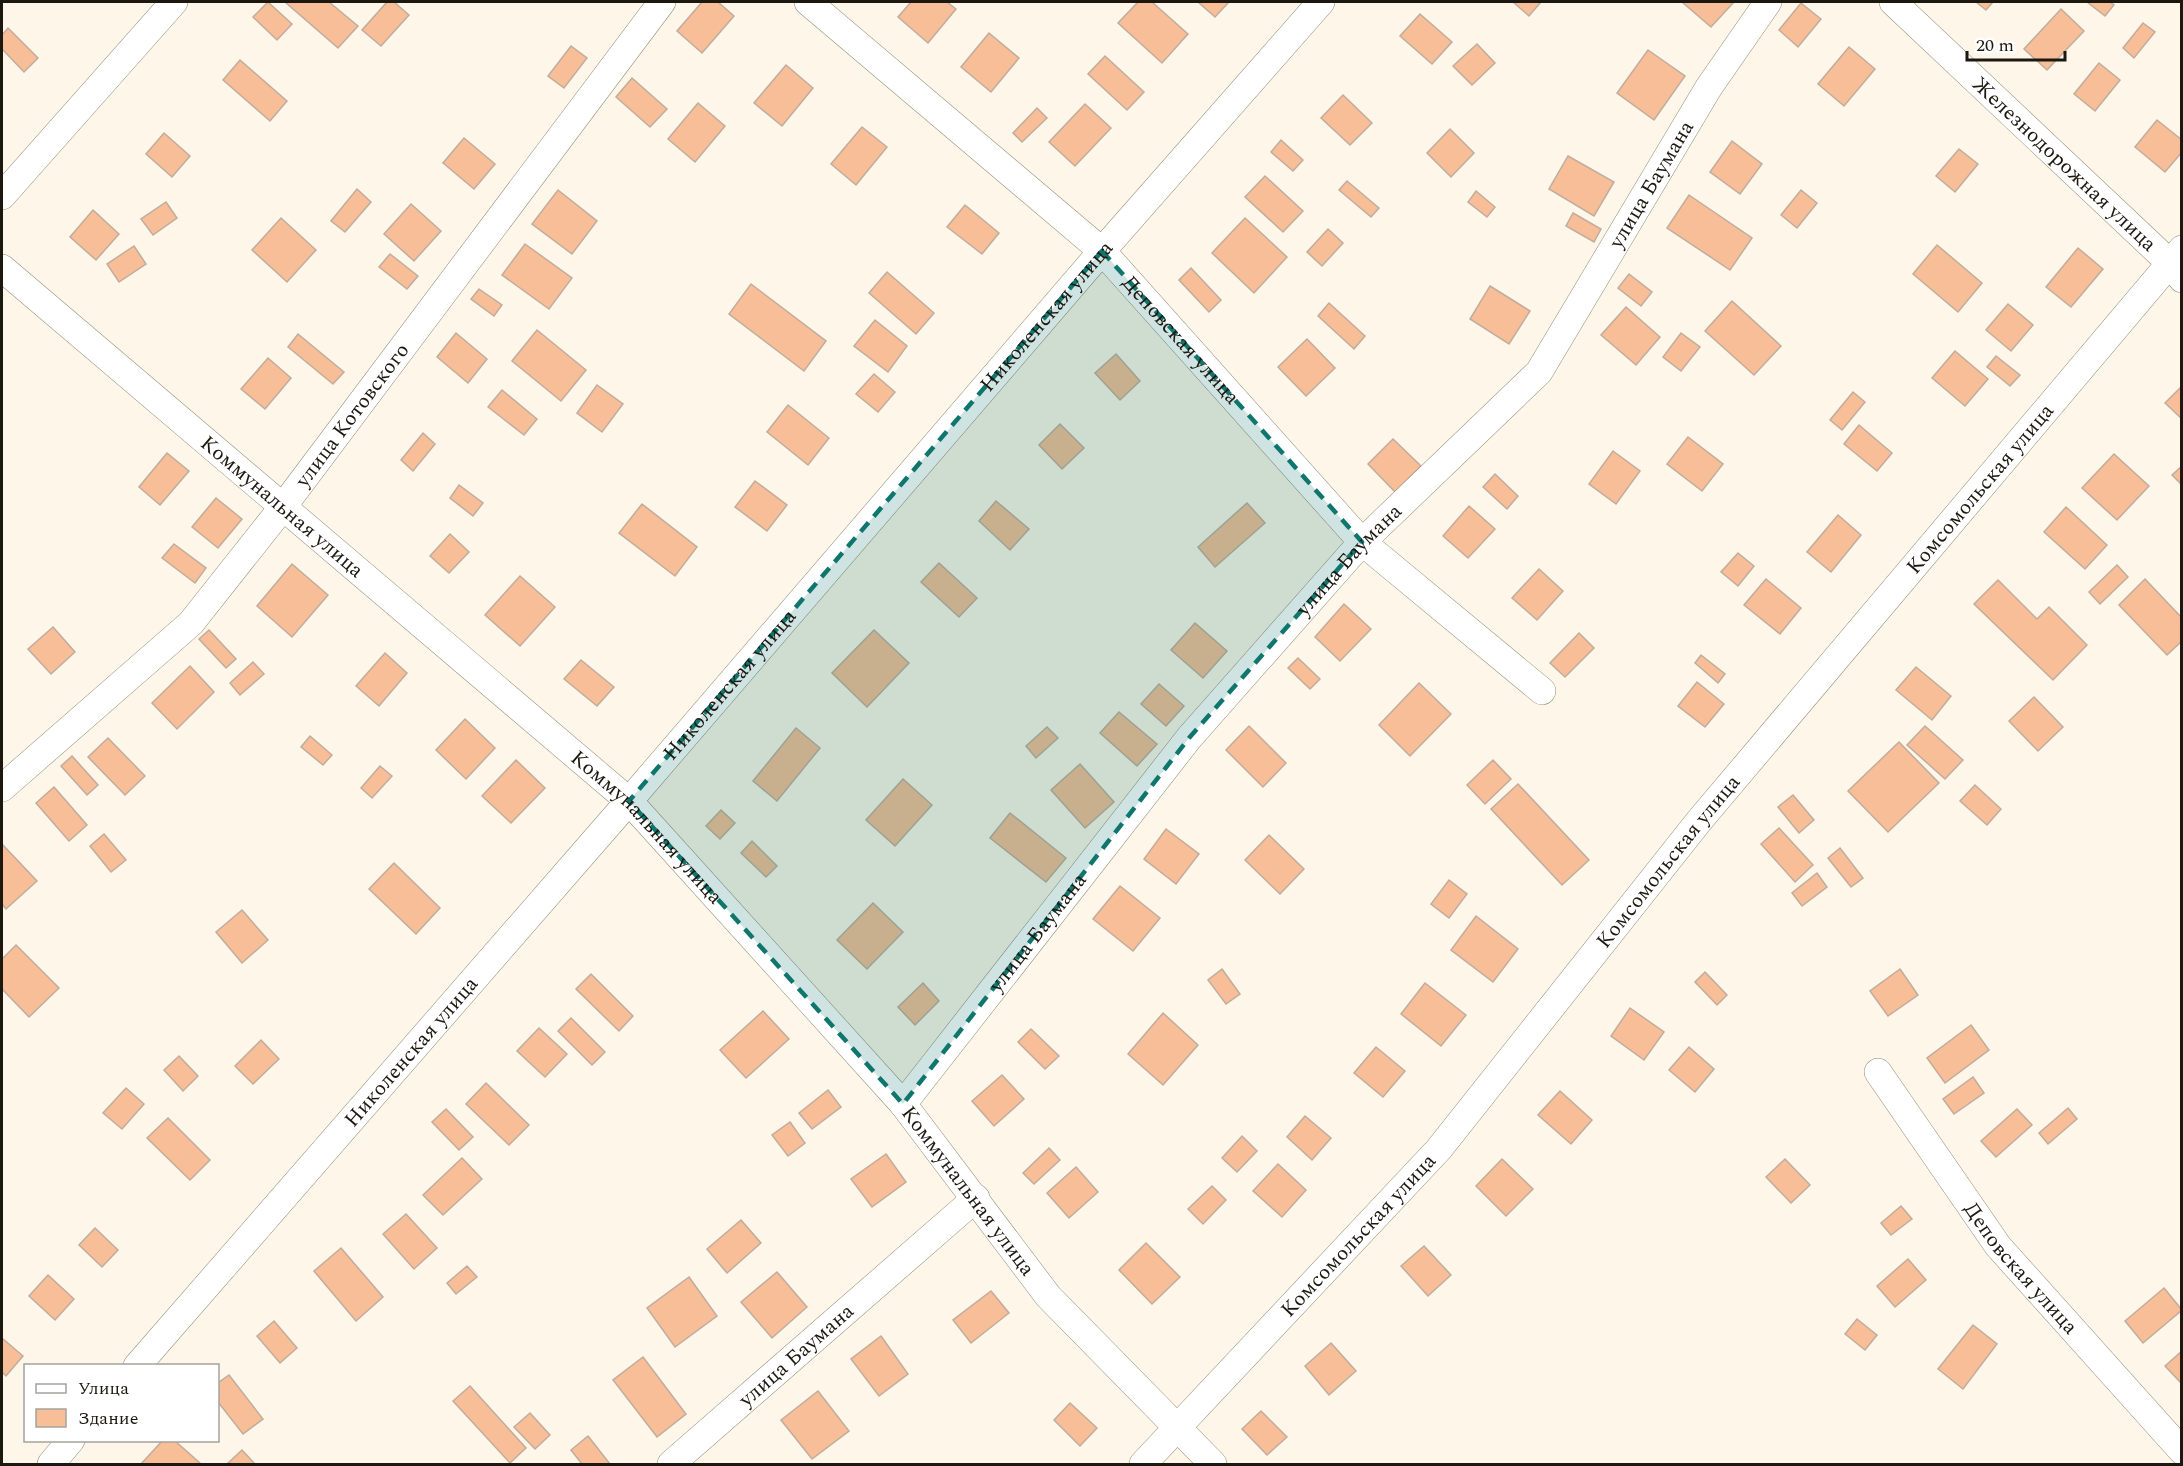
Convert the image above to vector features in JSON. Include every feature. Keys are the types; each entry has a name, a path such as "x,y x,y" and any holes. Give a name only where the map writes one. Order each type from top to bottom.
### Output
{"street":[{"path":"2,196 174,2"},
{"name":"улица Котовского","path":"2,788 190,623 282,508 662,2"},
{"name":"Деповская улица","path":"808,2 1102,251 1362,542 1542,691"},
{"name":"Николенская улица","path":"138,1364 629,801 1102,251 1321,2"},
{"name":"улица Баумана","path":"903,1104 1189,738 1362,542 1539,372 1709,87 1768,2"},
{"name":"Железнодорожная улица","path":"1893,2 2178,264"},
{"name":"Комсомольская улица","path":"1143,1464 1439,1149 1699,820 2178,264"},
{"name":"Коммунальная улица","path":"2,268 629,801 903,1104 1048,1296 1213,1464"},
{"name":"Деповская улица","path":"1878,1072 1998,1246 2181,1450"},
{"name":"улица Баумана","path":"671,1464 976,1198"},
{"path":"51,1464 70,1442"}],"highlighted area":[{"path":"1102,251 1362,542 1189,738 903,1104 629,801"}],"building":[{"path":"268,2 292,24 277,40 253,17"},
{"path":"285,2 329,2 358,26 338,48"},
{"path":"387,2 394,2 409,15 381,46 362,30"},
{"path":"702,2 718,2 734,16 702,53 677,31"},
{"path":"911,2 947,2 956,9 928,43 898,17"},
{"path":"1138,2 1152,2 1188,34 1162,63 1118,23"},
{"path":"1198,2 1229,2 1215,17"},
{"path":"1513,2 1541,2 1529,16"},
{"path":"1682,2 1734,2 1711,27"},
{"path":"1976,2 1993,2 1986,10"},
{"path":"2087,2 2110,2 2114,5 2105,16"},
{"path":"1801,3 1821,19 1798,47 1779,30"},
{"path":"2061,9 2084,31 2047,70 2024,49"},
{"path":"1420,14 1452,42 1432,64 1400,36"},
{"path":"2143,23 2155,32 2134,58 2123,48"},
{"path":"8,28 38,58 24,72 2,49 2,35"},
{"path":"989,33 1019,58 991,92 961,67"},
{"path":"1477,44 1495,63 1472,85 1453,66"},
{"path":"571,46 587,58 564,88 548,76"},
{"path":"1849,47 1875,69 1844,106 1818,84"},
{"path":"1648,50 1685,76 1654,120 1617,93"},
{"path":"1105,56 1144,92 1127,110 1088,74"},
{"path":"240,60 287,101 270,121 223,80"},
{"path":"2099,63 2120,80 2095,111 2074,94"},
{"path":"786,65 813,88 782,126 754,103"},
{"path":"632,78 667,109 650,127 616,97"},
{"path":"1343,95 1372,123 1350,145 1321,118"},
{"path":"698,103 725,126 695,162 668,139"},
{"path":"1085,104 1111,128 1075,166 1049,142"},
{"path":"1037,108 1047,118 1022,142 1013,133"},
{"path":"2157,120 2182,140 2182,152 2165,172 2135,147"},
{"path":"862,127 887,147 856,185 831,164"},
{"path":"1450,129 1474,153 1451,177 1427,153"},
{"path":"164,133 190,156 172,177 146,154"},
{"path":"464,138 495,164 474,189 443,163"},
{"path":"1281,140 1303,160 1293,171 1271,152"},
{"path":"1732,141 1762,164 1740,194 1710,172"},
{"path":"1959,149 1978,164 1955,192 1936,176"},
{"path":"1568,156 1614,182 1594,216 1549,189"},
{"path":"1265,176 1303,211 1283,232 1245,197"},
{"path":"1347,181 1379,208 1371,217 1339,190"},
{"path":"357,189 371,202 345,232 331,221"},
{"path":"558,190 597,221 572,254 532,224"},
{"path":"1801,190 1817,203 1797,228 1781,215"},
{"path":"1476,191 1495,207 1487,217 1468,202"},
{"path":"1689,195 1752,238 1730,270 1667,228"},
{"path":"166,202 177,218 153,235 141,219"},
{"path":"411,204 441,231 414,261 384,234"},
{"path":"965,205 999,233 982,254 947,227"},
{"path":"93,210 119,234 96,260 70,237"},
{"path":"1573,213 1601,229 1594,242 1566,226"},
{"path":"281,218 316,250 287,282 252,250"},
{"path":"1245,218 1287,257 1254,293 1212,253"},
{"path":"1328,229 1343,243 1322,266 1307,252"},
{"path":"525,244 572,278 549,309 502,275"},
{"path":"1937,245 1982,283 1958,312 1913,274"},
{"path":"134,246 146,264 119,282 107,264"},
{"path":"2078,248 2103,269 2071,307 2046,287"},
{"path":"390,254 418,276 407,289 379,267"},
{"path":"1191,268 1221,300 1209,312 1179,280"},
{"path":"887,272 934,313 916,334 869,293"},
{"path":"1629,274 1652,292 1641,306 1618,288"},
{"path":"751,284 826,341 804,371 729,314"},
{"path":"1490,286 1530,311 1509,344 1470,319"},
{"path":"479,289 502,305 494,316 471,299"},
{"path":"1732,301 1781,346 1754,375 1705,331"},
{"path":"1329,303 1365,336 1354,349 1318,316"},
{"path":"2008,304 2033,325 2011,351 1986,330"},
{"path":"1626,307 1660,337 1636,365 1601,335"},
{"path":"875,320 907,346 888,372 854,346"},
{"path":"537,330 586,370 561,401 512,361"},
{"path":"456,333 487,359 468,383 437,357"},
{"path":"1681,333 1700,347 1681,371 1663,357"},
{"path":"298,334 344,372 333,384 288,347"},
{"path":"1307,339 1335,368 1306,396 1278,367"},
{"path":"1955,351 1988,379 1965,406 1932,378"},
{"path":"1116,354 1140,381 1120,400 1095,373"},
{"path":"1996,356 2020,375 2010,386 1987,367"},
{"path":"268,358 291,378 265,409 241,389"},
{"path":"874,374 895,392 878,412 856,394"},
{"path":"597,385 623,404 602,432 577,413"},
{"path":"2182,386 2182,419 2165,403"},
{"path":"502,390 537,419 524,435 488,407"},
{"path":"1853,392 1865,402 1842,430 1830,420"},
{"path":"788,405 829,438 808,465 767,432"},
{"path":"1060,424 1084,448 1062,469 1039,445"},
{"path":"1859,425 1892,453 1877,471 1844,444"},
{"path":"423,433 435,444 413,471 401,460"},
{"path":"1688,437 1723,464 1702,491 1667,464"},
{"path":"1393,439 1421,466 1395,492 1368,464"},
{"path":"1613,451 1640,471 1616,504 1589,484"},
{"path":"167,453 189,471 160,505 139,487"},
{"path":"2114,454 2149,486 2117,520 2082,488"},
{"path":"2182,466 2182,485 2172,475"},
{"path":"1495,474 1518,496 1507,509 1483,487"},
{"path":"755,481 787,505 767,531 735,507"},
{"path":"459,485 483,503 473,516 450,498"},
{"path":"216,498 242,519 218,548 192,527"},
{"path":"996,501 1029,529 1010,550 979,521"},
{"path":"1247,503 1265,523 1215,567 1198,547"},
{"path":"642,504 697,547 675,576 619,533"},
{"path":"1469,506 1495,529 1468,558 1443,536"},
{"path":"2066,507 2107,545 2085,569 2044,532"},
{"path":"1838,515 1861,535 1831,572 1807,552"},
{"path":"450,534 469,552 449,573 430,556"},
{"path":"174,544 206,568 195,583 162,558"},
{"path":"1738,553 1754,566 1738,586 1721,572"},
{"path":"939,563 977,598 959,617 921,582"},
{"path":"292,564 328,595 292,637 257,606"},
{"path":"2117,565 2128,577 2100,604 2089,592"},
{"path":"1539,569 1563,591 1537,620 1512,598"},
{"path":"520,576 555,607 520,646 485,615"},
{"path":"1766,579 1801,608 1780,634 1744,605"},
{"path":"2145,579 2182,618 2182,641 2167,655 2119,605"},
{"path":"1998,580 2037,619 2049,607 2087,645 2053,680 1974,604"},
{"path":"1344,604 1371,629 1340,661 1315,637"},
{"path":"1195,623 1227,651 1203,678 1171,650"},
{"path":"53,627 75,652 51,674 28,649"},
{"path":"209,630 236,659 226,668 199,639"},
{"path":"874,630 909,663 867,707 832,673"},
{"path":"1579,633 1594,648 1565,677 1550,663"},
{"path":"385,653 407,673 379,706 356,686"},
{"path":"1701,655 1725,674 1718,683 1695,663"},
{"path":"1298,658 1320,679 1310,689 1288,668"},
{"path":"581,660 614,687 597,706 564,679"},
{"path":"253,662 264,674 240,695 230,683"},
{"path":"190,666 214,692 177,729 152,703"},
{"path":"1916,667 1951,696 1932,720 1896,690"},
{"path":"1697,682 1724,704 1705,727 1678,706"},
{"path":"1419,683 1451,714 1410,756 1379,725"},
{"path":"1159,684 1184,706 1166,726 1141,704"},
{"path":"2034,697 2063,727 2038,751 2009,721"},
{"path":"1119,712 1157,744 1137,766 1100,733"},
{"path":"465,719 495,748 466,779 436,750"},
{"path":"1249,726 1286,763 1263,787 1226,750"},
{"path":"1925,726 1963,760 1945,779 1907,745"},
{"path":"1047,727 1058,738 1036,758 1026,746"},
{"path":"796,728 820,748 777,801 753,781"},
{"path":"310,736 332,755 323,765 301,747"},
{"path":"108,738 145,776 125,795 88,757"},
{"path":"1899,742 1939,783 1888,832 1848,791"},
{"path":"72,756 98,785 87,795 61,766"},
{"path":"516,760 545,788 511,823 482,796"},
{"path":"1493,760 1511,779 1485,804 1467,785"},
{"path":"1080,764 1114,802 1085,828 1051,790"},
{"path":"380,766 392,776 372,798 361,788"},
{"path":"903,779 932,805 895,846 866,820"},
{"path":"1518,784 1589,860 1562,885 1491,809"},
{"path":"1975,785 2001,809 1987,825 1960,801"},
{"path":"54,787 87,825 69,841 36,803"},
{"path":"1793,795 1814,820 1799,833 1778,807"},
{"path":"721,810 735,823 720,839 706,826"},
{"path":"1010,813 1066,858 1046,882 990,838"},
{"path":"1779,828 1813,865 1795,882 1761,844"},
{"path":"1166,829 1199,854 1176,884 1144,859"},
{"path":"104,834 126,860 111,872 90,846"},
{"path":"1269,835 1304,869 1280,894 1245,860"},
{"path":"752,841 777,866 766,877 741,853"},
{"path":"2,844 37,881 6,909 2,904"},
{"path":"1840,848 1863,878 1851,887 1828,858"},
{"path":"394,863 440,908 416,934 369,889"},
{"path":"1817,873 1827,887 1802,906 1792,893"},
{"path":"1449,880 1467,894 1449,918 1431,904"},
{"path":"1120,886 1160,918 1133,951 1093,919"},
{"path":"873,903 903,932 867,969 837,940"},
{"path":"242,910 268,940 242,963 216,932"},
{"path":"1476,916 1518,949 1493,982 1451,950"},
{"path":"16,945 59,988 29,1017 2,989 2,959"},
{"path":"1222,969 1240,994 1226,1004 1208,980"},
{"path":"1900,969 1918,995 1888,1016 1870,991"},
{"path":"1705,972 1727,995 1717,1005 1695,982"},
{"path":"591,974 633,1016 619,1031 576,989"},
{"path":"923,983 939,1001 915,1025 898,1007"},
{"path":"1425,983 1466,1015 1441,1046 1401,1014"},
{"path":"1630,1008 1664,1032 1644,1060 1611,1036"},
{"path":"763,1011 789,1039 746,1078 720,1050"},
{"path":"1163,1013 1198,1045 1163,1085 1128,1054"},
{"path":"571,1018 605,1052 592,1065 558,1031"},
{"path":"1971,1025 1989,1050 1945,1083 1927,1058"},
{"path":"539,1028 567,1054 545,1077 517,1051"},
{"path":"1031,1029 1059,1056 1045,1069 1018,1042"},
{"path":"261,1040 279,1059 253,1084 235,1066"},
{"path":"1376,1047 1405,1071 1383,1097 1354,1073"},
{"path":"1689,1047 1714,1069 1695,1092 1669,1070"},
{"path":"179,1056 198,1076 183,1091 164,1070"},
{"path":"1002,1075 1024,1099 994,1126 972,1101"},
{"path":"1973,1077 1984,1093 1954,1114 1943,1099"},
{"path":"486,1083 529,1125 509,1145 466,1104"},
{"path":"126,1088 144,1104 122,1129 103,1113"},
{"path":"828,1090 841,1107 812,1129 799,1113"},
{"path":"1560,1091 1592,1120 1571,1144 1538,1115"},
{"path":"2068,1108 2077,1119 2048,1144 2039,1133"},
{"path":"446,1109 473,1137 459,1150 432,1122"},
{"path":"2017,1109 2032,1125 1996,1157 1981,1141"},
{"path":"1305,1116 1331,1138 1312,1160 1287,1137"},
{"path":"168,1118 210,1160 190,1180 147,1138"},
{"path":"790,1122 805,1143 788,1156 772,1135"},
{"path":"1242,1136 1257,1151 1237,1172 1222,1158"},
{"path":"1049,1148 1060,1160 1034,1184 1023,1173"},
{"path":"886,1154 906,1182 872,1207 851,1179"},
{"path":"462,1158 482,1179 443,1215 423,1195"},
{"path":"1502,1159 1533,1189 1506,1216 1476,1186"},
{"path":"1785,1159 1810,1185 1791,1203 1766,1177"},
{"path":"1278,1164 1306,1190 1282,1217 1253,1191"},
{"path":"1076,1167 1098,1192 1069,1218 1047,1193"},
{"path":"1212,1186 1226,1200 1203,1224 1188,1209"},
{"path":"1901,1206 1912,1219 1891,1235 1881,1223"},
{"path":"406,1214 437,1248 414,1269 383,1234"},
{"path":"741,1220 761,1243 727,1273 707,1249"},
{"path":"95,1228 118,1250 102,1267 79,1245"},
{"path":"1146,1243 1180,1277 1152,1304 1119,1270"},
{"path":"1424,1246 1451,1275 1428,1296 1401,1266"},
{"path":"341,1248 383,1297 356,1321 314,1271"},
{"path":"1908,1259 1926,1280 1895,1307 1877,1286"},
{"path":"467,1266 477,1277 456,1294 447,1283"},
{"path":"777,1272 807,1307 772,1338 741,1302"},
{"path":"48,1275 74,1299 55,1320 29,1296"},
{"path":"689,1277 717,1316 675,1347 647,1308"},
{"path":"2164,1288 2182,1310 2143,1343 2125,1321"},
{"path":"991,1291 1009,1313 971,1343 953,1320"},
{"path":"1857,1319 1877,1335 1865,1350 1845,1334"},
{"path":"274,1321 297,1348 280,1363 257,1336"},
{"path":"1973,1325 1997,1344 1963,1389 1938,1369"},
{"path":"881,1336 908,1374 879,1396 851,1359"},
{"path":"2,1338 23,1356 6,1376 2,1372"},
{"path":"1331,1343 1356,1371 1329,1395 1305,1366"},
{"path":"2182,1351 2182,1384 2165,1366"},
{"path":"643,1357 686,1414 657,1437 613,1380"},
{"path":"229,1375 263,1419 243,1434 219,1403 219,1382"},
{"path":"470,1386 526,1448 510,1463 453,1401"},
{"path":"818,1391 849,1431 812,1459 781,1420"},
{"path":"1070,1403 1097,1428 1080,1446 1054,1420"},
{"path":"1261,1411 1287,1437 1267,1455 1242,1429"},
{"path":"530,1413 550,1435 535,1449 514,1427"},
{"path":"588,1436 610,1464 582,1464 571,1450"},
{"path":"161,1442 176,1442 201,1464 141,1464"},
{"path":"242,1450 255,1464 227,1464"}]}
